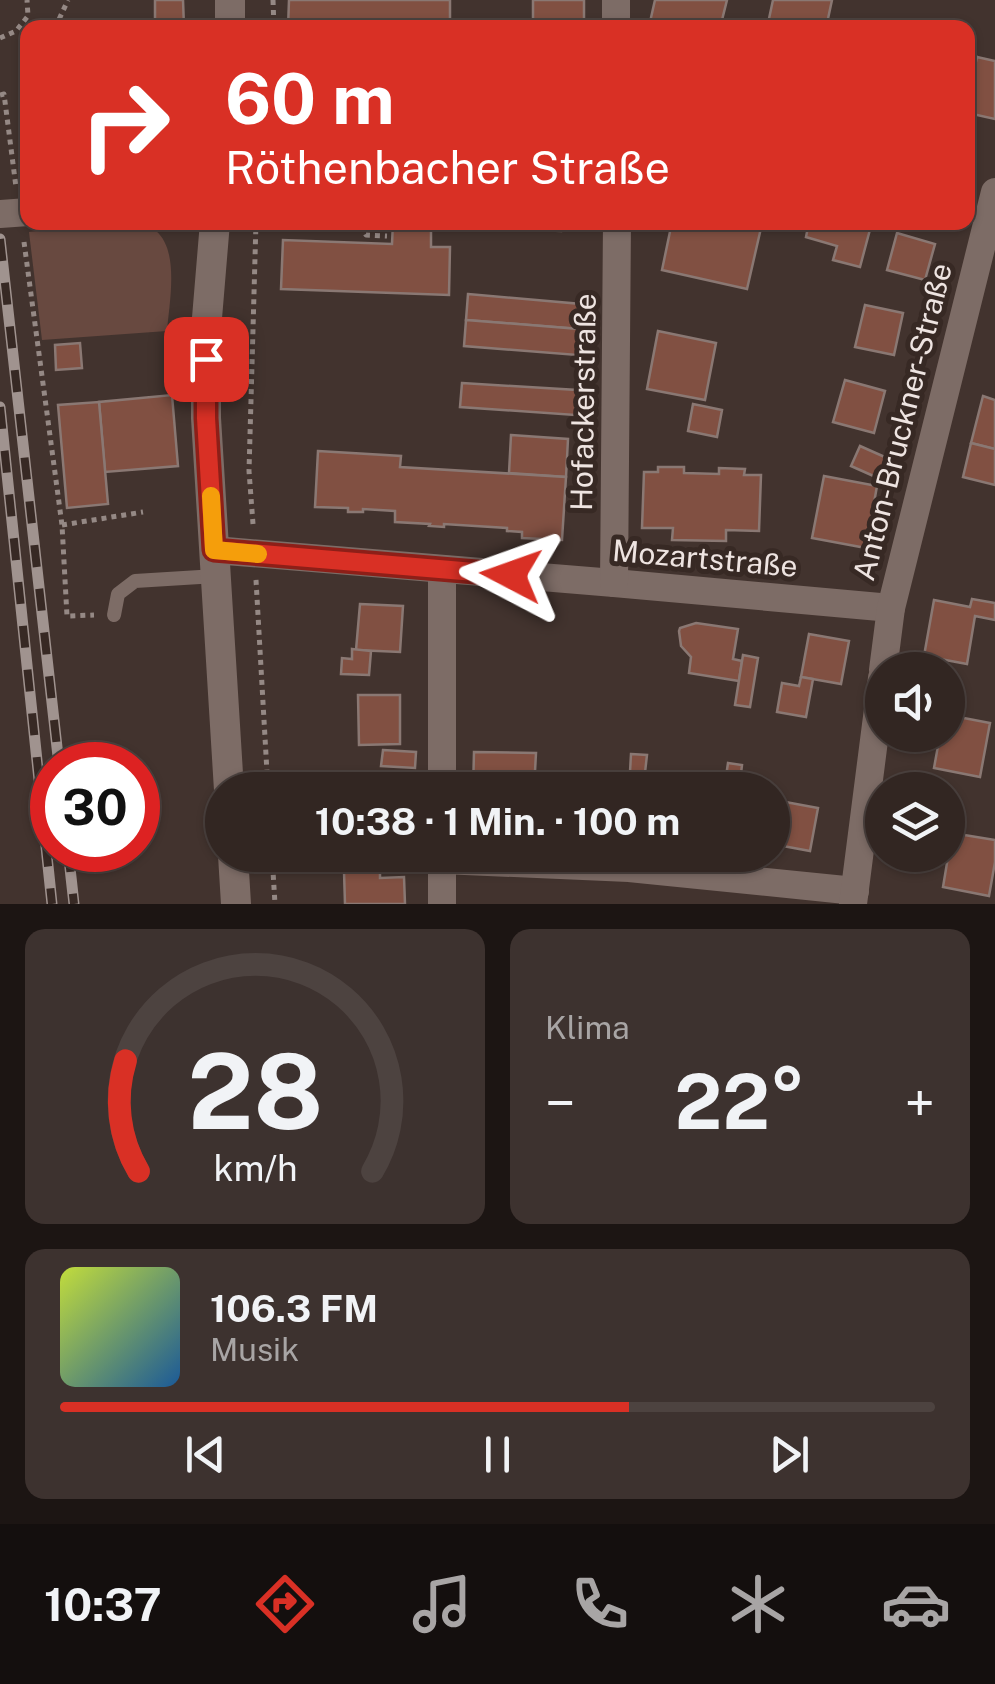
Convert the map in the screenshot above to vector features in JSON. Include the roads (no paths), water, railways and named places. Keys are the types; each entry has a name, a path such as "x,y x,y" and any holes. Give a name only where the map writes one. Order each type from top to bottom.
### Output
{"main road":[{"path":"214,230 206,382 228,772"},
{"path":"234,872 236,904"}],"street":[{"name":"Anton-Bruckner-Straße","path":"886,652 892,608 995,192"},
{"name":"Hofackerstraße","path":"614,582 617,230"},
{"name":"Mozartstraße","path":"215,563 255,554 892,608"},
{"path":"442,570 442,772"},
{"path":"661,872 854,897 873,752"},
{"path":"442,872 442,904"}],"lane":[{"path":"114,615 118,594 135,581 215,563"}],"railway":[{"path":"0,239 56,742"},
{"path":"0,407 52,904"},
{"path":"70,872 74,904"}]}
